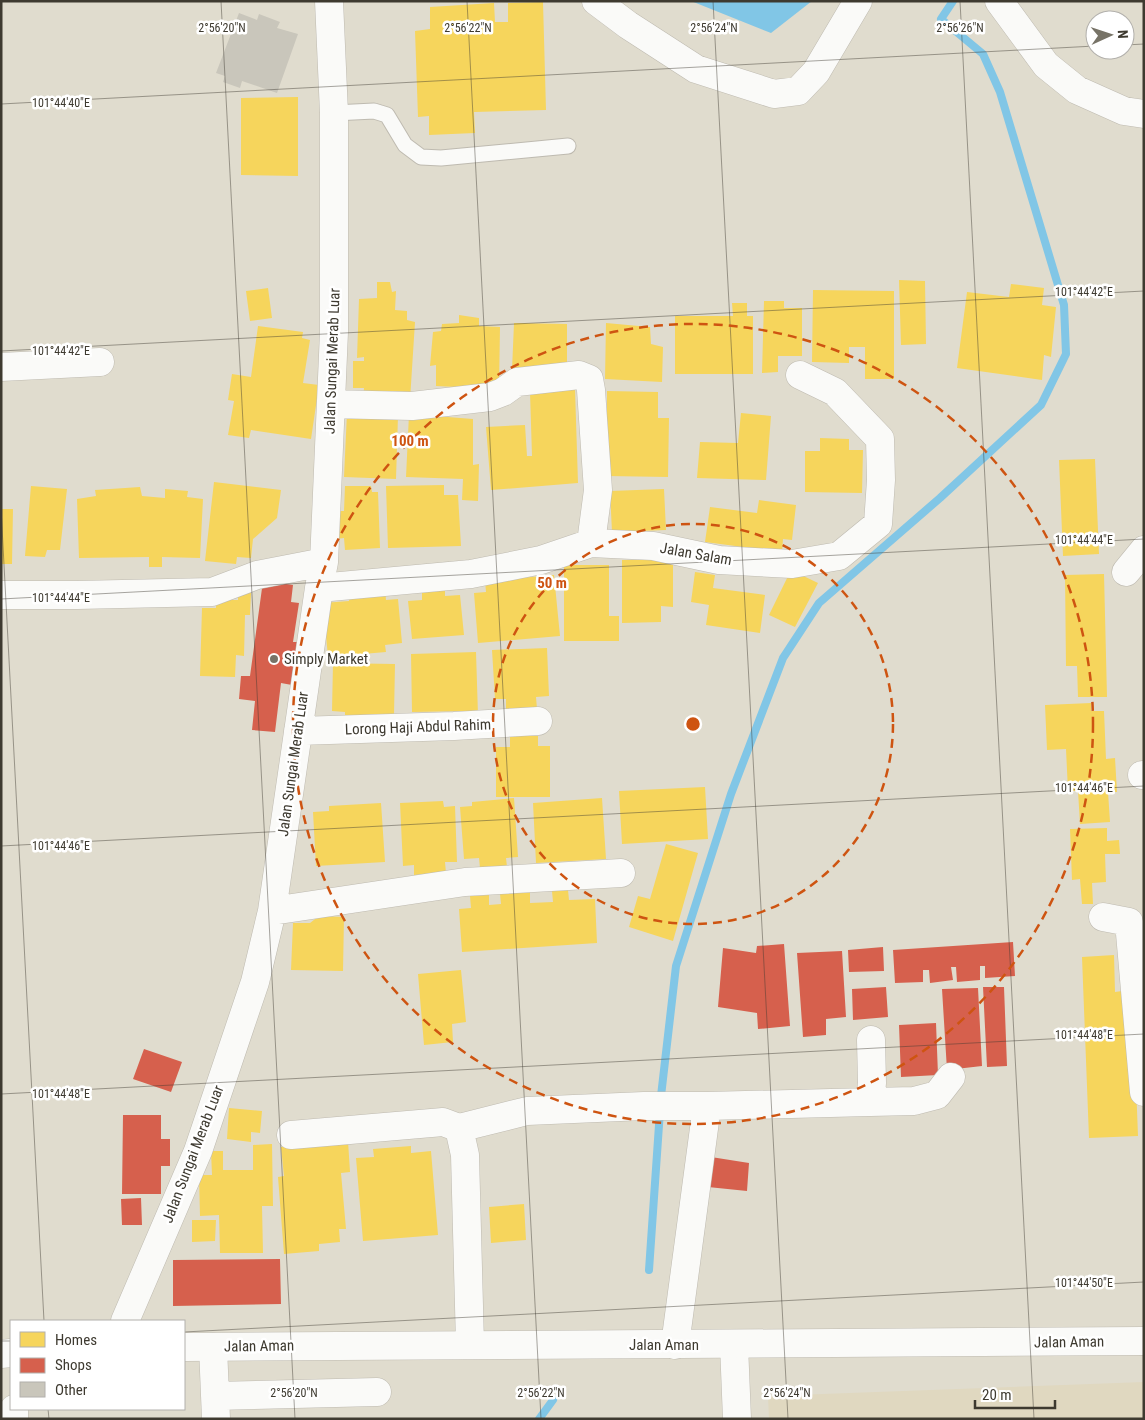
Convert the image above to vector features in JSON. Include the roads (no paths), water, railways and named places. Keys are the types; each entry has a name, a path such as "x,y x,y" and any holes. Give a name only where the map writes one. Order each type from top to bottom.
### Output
{"street":[{"name":"Jalan Sungai Merab Luar","path":"125,1320 198,1151 255,982 272,911 322,575 334,332 334,113 328,1"},
{"path":"596,1 628,25 696,69 774,94 798,91 816,72 858,1"},
{"path":"999,1 1046,65 1077,90 1124,112 1144,114"},
{"path":"1,367 100,362"},
{"path":"331,404 412,406 490,397 518,382 579,375 589,379 598,490 591,543"},
{"name":"Jalan Salam","path":"1,595 77,596 212,592 257,575 471,574 540,560 591,543 653,546 719,560 792,564 839,556 878,524 881,480 880,439 835,392 800,375"},
{"path":"1126,572 1144,550"},
{"name":"Lorong Haji Abdul Rahim","path":"298,731 454,726 538,720"},
{"path":"272,911 465,882 621,873"},
{"path":"1104,917 1129,922 1144,1092"},
{"path":"870,1102 872,1040"},
{"path":"290,1134 443,1122 459,1128 527,1111 644,1106 679,1107 914,1100 937,1095 950,1077"},
{"path":"675,1345 707,1106"},
{"path":"459,1128 465,1155 470,1344"},
{"name":"Jalan Aman","path":"185,1347 1144,1341"},
{"path":"734,1345 737,1419"},
{"path":"213,1347 216,1408 377,1392"}],"lane":[{"path":"334,113 374,111 387,115 405,145 421,157 441,158 568,146"}],"water":[{"path":"691,1 812,1 771,33"}],"waterway":[{"path":"649,1270 661,1096 676,966 731,794 783,658 819,603 940,498 1041,405 1066,354 1064,305 1000,92 983,54 941,19 953,1"},
{"path":"539,1419 553,1400"}],"place":[{"name":"Simply Market","path":"274,659"}]}
